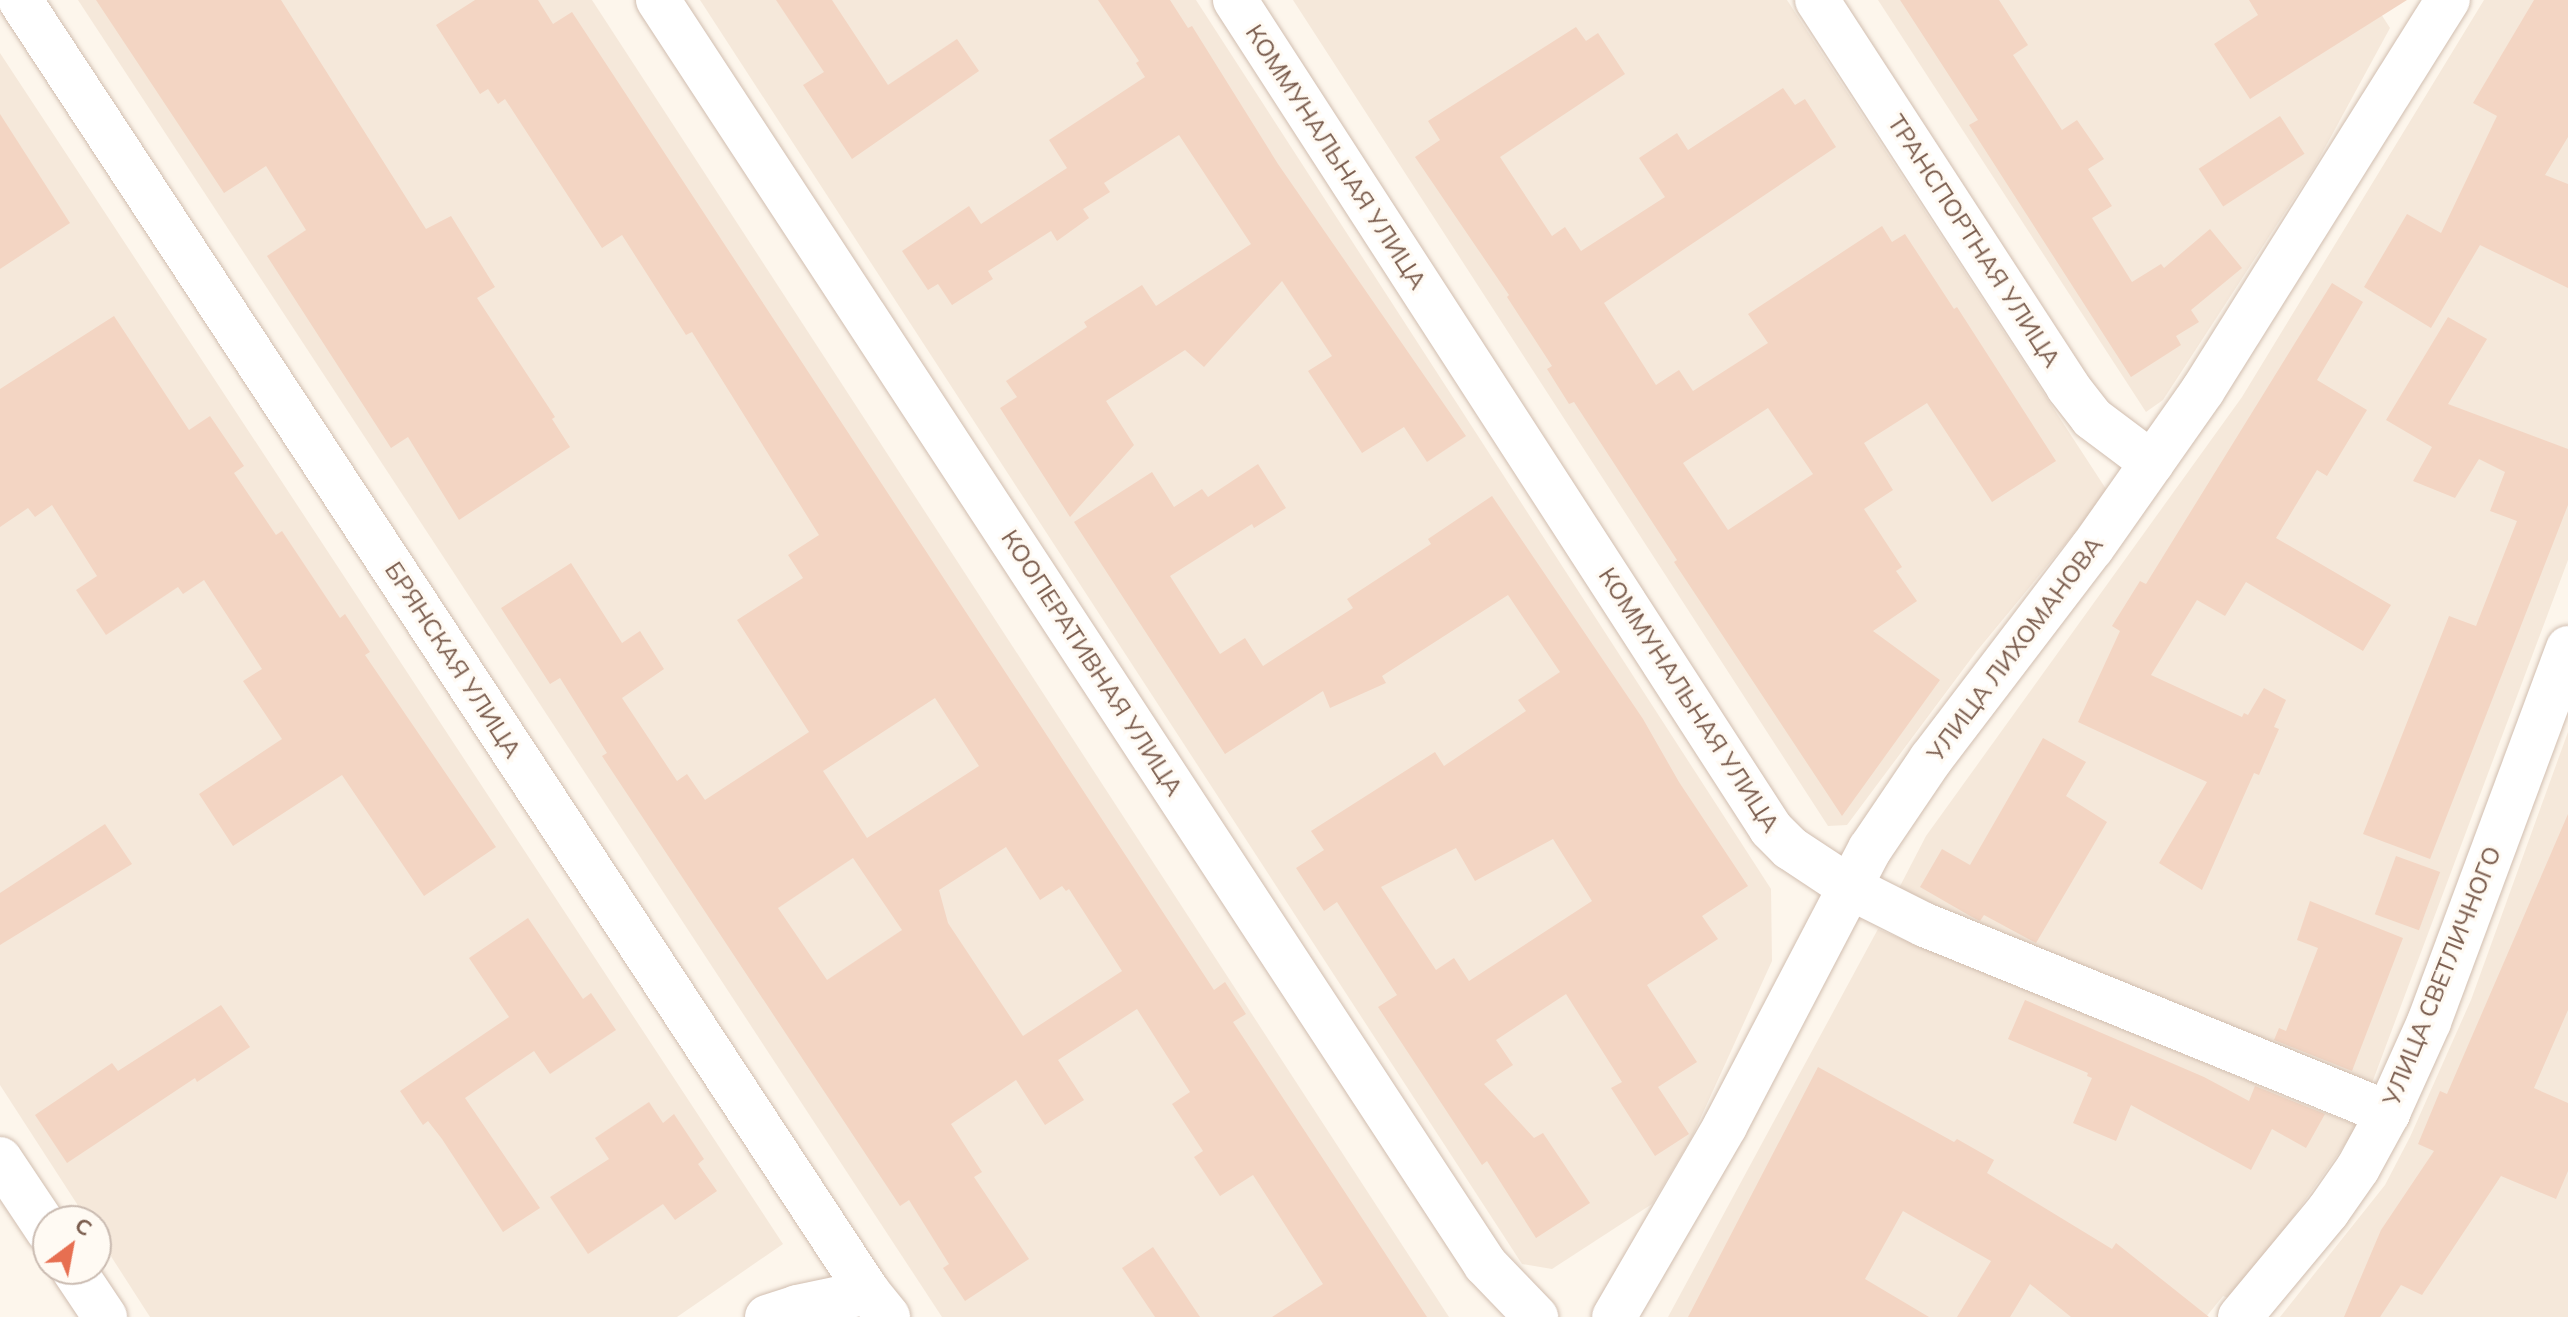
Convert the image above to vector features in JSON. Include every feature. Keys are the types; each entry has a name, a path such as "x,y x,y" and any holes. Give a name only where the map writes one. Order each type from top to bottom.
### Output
{"street":[{"name":"БРЯНСКАЯ УЛИЦА","path":"20,0 878,1305"},
{"name":"КООПЕРАТИВНАЯ УЛИЦА","path":"658,0 1485,1264 1536,1317"},
{"name":"КОММУНАЛЬНАЯ УЛИЦА","path":"1235,0 1771,829 1802,857 1849,887 1925,925 2388,1113"},
{"name":"ТРАНСПОРТНАЯ УЛИЦА","path":"1817,0 2068,387 2092,418 2152,463"},
{"name":"УЛИЦА ЛИХОМАНОВА","path":"1614,1317 1725,1126 1849,887 1931,759 2040,618 2152,463 2263,300 2447,0"},
{"name":"УЛИЦА СВЕТЛИЧНОГО","path":"2240,1317 2328,1211 2358,1168 2388,1113 2429,1022 2568,648"},
{"path":"0,1159 32,1207"},
{"path":"84,1285 105,1317"},
{"path":"767,1317 797,1307 878,1305"}],"shaded area":[{"path":"78,0 592,0 1449,1317 942,1317"},
{"path":"700,0 1196,0 1771,889 1772,961 1691,1139 1652,1204 1552,1269 1522,1264"},
{"path":"1293,0 1787,0 2108,492 1976,652 1847,825 1828,826"},
{"path":"1878,0 2372,0 2390,28 2315,166 2163,400 2146,412"},
{"path":"2484,0 2568,0 2568,560 2369,1091 1898,890 1926,836 2242,397"},
{"path":"0,53 783,1244 677,1317 150,1317 112,1258 112,1205 78,1205 0,1085"},
{"path":"2568,732 2568,1317 2280,1317 2385,1185 2410,1137 2471,1000"},
{"path":"1878,929 2358,1126 2234,1300 2223,1296 2206,1317 1668,1317"}],"building":[{"path":"96,0 281,0 426,229 451,216 495,287 477,298 555,417 552,419 570,447 459,520 408,437 391,448 267,256 306,230 266,166 224,193"},
{"path":"475,0 538,0 553,24 572,12 1214,990 1225,982 1246,1014 1233,1022 1427,1317 1272,1317 1323,1284 1253,1175 1220,1196 1194,1157 1203,1151 1172,1104 1190,1092 1137,1009 1058,1060 1084,1100 1045,1125 1016,1080 951,1124 982,1172 974,1177 1029,1259 965,1301 943,1268 949,1264 909,1200 900,1206 602,756 607,753 560,678 550,684 501,608 571,563 622,643 640,631 664,669 622,698 677,781 687,774 705,800 809,732 737,620 803,578 788,555 819,535 692,332 686,335 622,235 602,248 505,99 498,104 488,89 480,94 436,25","holes":["935,698 979,766 867,838 823,771","1006,847 1040,900 1062,886 1066,891 1069,889 1122,971 1023,1036 948,923 939,890","853,858 902,930 827,980 778,908"]},
{"path":"776,0 832,0 888,85 957,39 979,71 852,159 803,85 824,72"},
{"path":"1098,0 1170,0 1188,28 1192,26 1278,164 1466,436 1427,462 1404,427 1362,453 1308,371 1332,356 1282,281 1204,367 1185,350 1106,401 1134,445 1070,517 1000,408 1017,397 1006,381 1087,327 1084,322 1142,285 1156,306 1251,244 1179,135 1104,183 1110,192 1083,209 1089,218 1057,241 1051,231 988,271 993,279 952,305 938,284 928,290 902,251 969,206 981,224 1067,168 1049,140 1145,77 1136,63 1139,61"},
{"path":"1900,0 1999,0 2028,45 2013,55 2062,130 2077,120 2104,159 2088,169 2112,206 2092,218 2132,282 2161,264 2164,268 2210,229 2242,268 2191,310 2199,322 2176,336 2181,345 2131,377 1969,125 1978,120"},
{"path":"2249,0 2407,0 2250,99 2214,44 2258,15"},
{"path":"2534,0 2568,0 2568,137 2545,175 2568,184 2568,288 2480,245 2431,328 2364,287 2407,214 2441,233 2497,116 2473,103"},
{"path":"1576,27 1586,41 1598,33 1625,74 1500,157 1552,236 1565,227 1581,251 1665,197 1639,158 1677,133 1688,150 1783,88 1795,105 1805,99 1836,147 1604,303 1656,385 1679,370 1693,391 1768,343 1748,314 1882,226 1892,242 1905,234 1954,309 1957,307 2056,461 1992,502 1927,403 1864,443 1893,490 1864,509 1902,567 1896,571 1917,601 1873,631 1940,680 1842,816 1674,562 1677,560 1574,402 1569,404 1547,369 1552,366 1507,297 1509,295 1415,157 1440,140 1428,121","holes":["1768,408 1813,474 1728,530 1683,463"]},
{"path":"0,114 70,223 0,269"},
{"path":"2280,116 2305,154 2223,207 2199,169"},
{"path":"2332,283 2363,302 2317,380 2367,410 2327,476 2317,470 2276,538 2391,605 2363,651 2246,582 2225,616 2197,600 2151,675 2242,717 2244,713 2248,715 2264,688 2286,700 2274,727 2279,729 2259,775 2254,773 2202,890 2159,863 2207,782 2078,722 2120,631 2112,626 2140,581 2146,584"},
{"path":"114,316 189,430 210,416 244,466 234,473 276,535 282,531 340,618 345,614 370,652 365,655 496,847 424,896 342,775 233,846 199,794 282,739 243,681 262,669 204,580 183,594 178,587 106,635 76,590 97,576 52,505 35,517 28,508 0,527 0,389"},
{"path":"2448,317 2487,339 2448,404 2568,449 2568,505 2430,859 2363,834 2449,616 2476,626 2517,521 2490,511 2505,472 2479,459 2455,498 2413,481 2432,447 2386,420"},
{"path":"1258,464 1286,508 1254,528 1252,524 1170,576 1220,654 1245,638 1263,666 1353,608 1347,599 1431,544 1428,539 1492,496 1643,719 1679,782 1748,886 1702,916 1718,939 1647,985 1697,1062 1658,1087 1689,1134 1655,1156 1611,1088 1622,1082 1566,994 1496,1040 1513,1065 1484,1084 1534,1138 1543,1133 1590,1203 1536,1238 1487,1161 1482,1165 1378,1007 1397,995 1337,902 1324,911 1296,868 1324,850 1311,831 1435,752 1444,766 1526,711 1518,700 1560,672 1508,595 1382,676 1386,683 1330,708 1323,691 1225,754 1074,522 1152,472 1174,507 1202,489 1208,497","holes":["1553,839 1592,901 1469,981 1454,958 1436,970 1381,887 1456,848 1475,881"]},
{"path":"2043,738 2086,762 2066,796 2107,822 2036,943 1984,915 1980,921 1920,887 1942,849 1970,865"},
{"path":"2568,814 2568,1010 2534,1088 2568,1103 2568,1171 2556,1199 2501,1176 2422,1295 2401,1285 2380,1317 2344,1317 2381,1230 2434,1151 2418,1144 2440,1091 2447,1094"},
{"path":"105,824 132,864 0,945 0,893"},
{"path":"2396,856 2440,872 2419,930 2375,914"},
{"path":"2310,901 2403,938 2352,1071 2274,1040 2279,1028 2286,1031 2318,948 2297,940"},
{"path":"528,918 583,999 591,993 616,1030 550,1074 534,1051 465,1098 540,1208 503,1232 442,1139 428,1121 423,1125 400,1091 509,1017 469,958"},
{"path":"2025,1000 2204,1077 2249,1101 2255,1086 2325,1114 2306,1148 2272,1129 2251,1170 2131,1105 2116,1141 2073,1123 2092,1078 2087,1076 2088,1073 2008,1039"},
{"path":"221,1005 250,1047 197,1082 195,1078 67,1163 35,1115 112,1063 118,1071"},
{"path":"1818,1067 1954,1142 1957,1139 1994,1160 1987,1173 2112,1249 2116,1243 2209,1317 2071,1317 2030,1284 2010,1317 1957,1317 1991,1261 1903,1211 1865,1279 1929,1317 1688,1317"},
{"path":"649,1102 663,1123 674,1114 704,1159 698,1164 717,1191 675,1220 663,1204 588,1254 550,1197 609,1159 595,1138"},
{"path":"1153,1247 1200,1317 1155,1317 1122,1268"}]}
